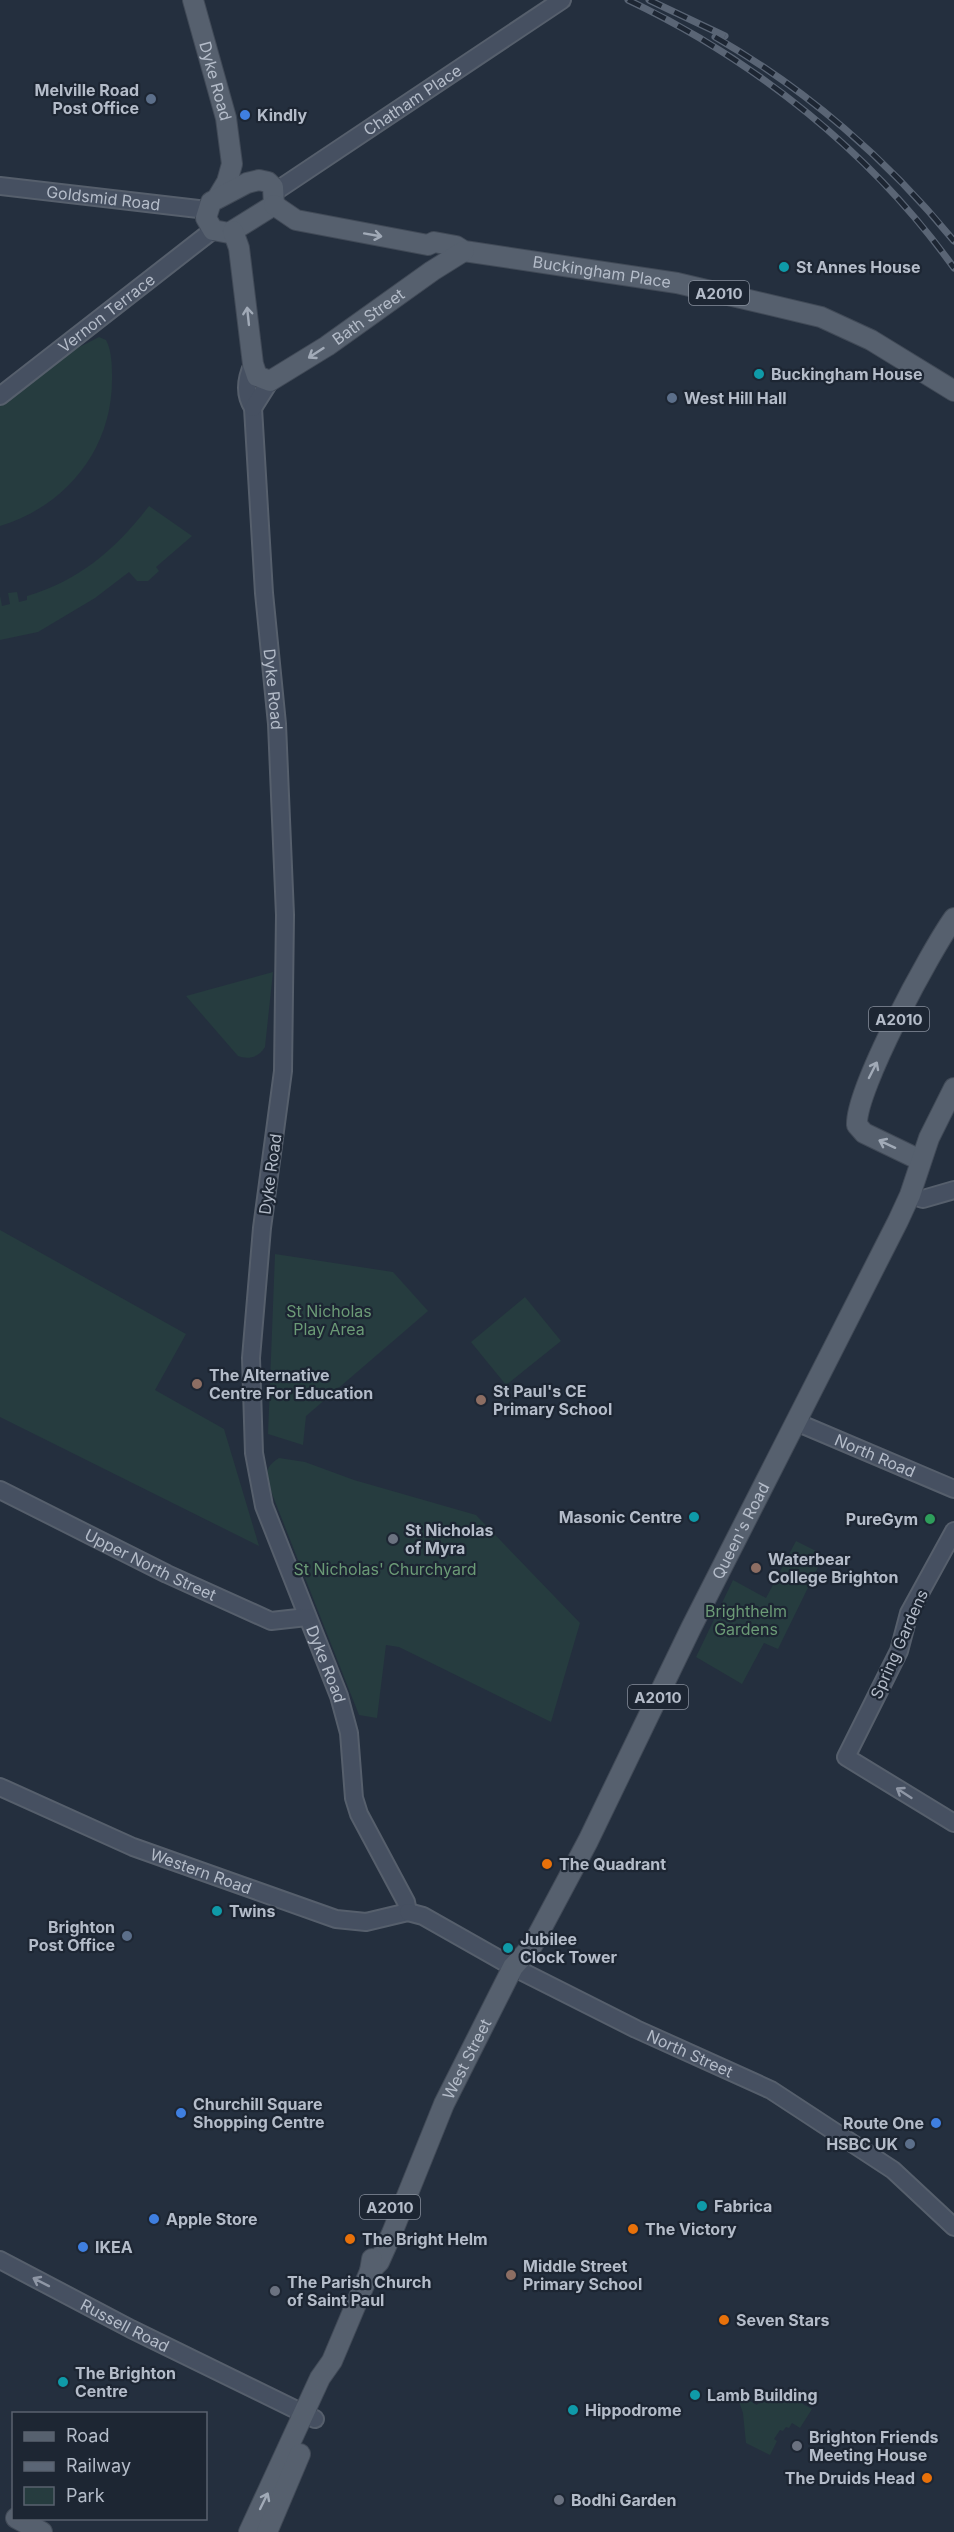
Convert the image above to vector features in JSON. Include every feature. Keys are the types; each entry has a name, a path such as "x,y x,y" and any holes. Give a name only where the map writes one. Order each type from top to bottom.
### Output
{"main road":[{"name":"Dyke Road","path":"193,0 226,118 232,164 227,182 212,204"},
{"path":"232,164 252,181"},
{"path":"264,180 275,198 233,231 221,233 213,230 206,218 212,204 252,181 264,180"},
{"name":"Buckingham Place","path":"275,198 296,220 318,225 428,245 434,242 456,246 464,251 677,284 821,317 871,340 954,391"},
{"name":"Dyke Road","path":"233,231 243,268 253,364"},
{"path":"428,245 435,258 432,271"},
{"name":"Bath Street","path":"270,381 327,346 464,251"},
{"path":"253,364 257,376 270,381"},
{"name":"A2010","path":"920,1160 873,1138 857,1125 857,1110 868,1079 923,971 954,918"},
{"name":"Queen's Road","path":"513,1967 532,1946 588,1841 691,1628 910,1195 920,1160 954,1088"},
{"name":"West Street","path":"267,2532 285,2473 310,2416 320,2378 332,2361 370,2271 372,2253 391,2206 413,2161 424,2151 444,2103 513,1967"},
{"name":"West Street","path":"249,2532 285,2473"},
{"path":"19,2520 42,2532"}],"street":[{"name":"Chatham Place","path":"275,198 555,4"},
{"name":"Goldsmid Road","path":"0,186 212,204"},
{"name":"Vernon Terrace","path":"0,396 213,230"},
{"name":"Dyke Road","path":"253,364 247,376 248,399 253,408 264,593 277,724 285,915 283,1071 262,1228 251,1358 254,1453 264,1506 339,1696 349,1733 354,1798 358,1814 406,1902 408,1912"},
{"path":"253,408 270,381"},
{"path":"910,1195 923,1199 954,1190"},
{"name":"North Road","path":"796,1422 954,1489"},
{"name":"Upper North Street","path":"0,1490 167,1574 271,1621 307,1617"},
{"name":"Spring Gardens","path":"954,1532 909,1613 899,1651 846,1757 954,1823"},
{"name":"Western Road","path":"0,1787 133,1847 336,1918 366,1922 408,1912"},
{"name":"North Street","path":"408,1912 439,1924 513,1967 636,2029 771,2090 893,2170 954,2227"},
{"name":"Russell Road","path":"0,2260 310,2416"}],"green space":[{"path":"99,337 106,340 109,349 112,380 110,405 104,429 94,451 81,471 64,489 24,517 0,526 0,403 66,354"},
{"path":"149,506 192,536 156,567 159,571 148,581 137,581 129,572 95,598 38,632 0,640 0,596 2,606 10,604 8,593 17,592 19,602 27,600 27,596 80,572 109,550"},
{"path":"273,972 265,1047 253,1057 238,1056 186,996"},
{"path":"0,1230 186,1334 155,1390 224,1429 259,1546 0,1417"},
{"name":"St Nicholas Play Area","path":"275,1254 393,1272 428,1311 306,1416 303,1445 268,1434"},
{"path":"525,1297 561,1341 506,1385 471,1342"},
{"name":"St Nicholas' Churchyard","path":"279,1458 305,1462 354,1480 476,1515 580,1623 551,1722 399,1647 386,1645 377,1718 359,1715 267,1481 269,1467"},
{"name":"Brighthelm Gardens","path":"796,1541 824,1555 778,1649 764,1643 742,1684 696,1657 733,1580 766,1598"},
{"path":"736,2393 757,2405 764,2393 778,2401 783,2393 812,2409 800,2428 792,2423 789,2428 780,2430 774,2439 777,2441 770,2455 746,2443 743,2413"}],"railway":[{"path":"628,0 721,51 808,113 886,186 922,226 954,268"},
{"path":"649,0 725,36"},
{"path":"715,37 781,79 844,128 902,182 954,241"}],"place":[{"name":"Melville Road Post Office","path":"151,99"},
{"name":"Kindly","path":"245,115"},
{"name":"St Annes House","path":"784,267"},
{"name":"Buckingham House","path":"759,374"},
{"name":"West Hill Hall","path":"672,398"},
{"name":"The Alternative Centre For Education","path":"197,1384"},
{"name":"St Paul's CE Primary School","path":"481,1400"},
{"name":"Masonic Centre","path":"694,1517"},
{"name":"PureGym","path":"930,1519"},
{"name":"St Nicholas of Myra","path":"393,1539"},
{"name":"Waterbear College Brighton","path":"756,1568"},
{"name":"The Quadrant","path":"547,1864"},
{"name":"Twins","path":"217,1911"},
{"name":"Brighton Post Office","path":"127,1936"},
{"name":"Jubilee Clock Tower","path":"508,1948"},
{"name":"Churchill Square Shopping Centre","path":"181,2113"},
{"name":"Route One","path":"936,2123"},
{"name":"HSBC UK","path":"910,2144"},
{"name":"Fabrica","path":"702,2206"},
{"name":"Apple Store","path":"154,2219"},
{"name":"The Victory","path":"633,2229"},
{"name":"The Bright Helm","path":"350,2239"},
{"name":"IKEA","path":"83,2247"},
{"name":"Middle Street Primary School","path":"511,2275"},
{"name":"The Parish Church of Saint Paul","path":"275,2291"},
{"name":"Seven Stars","path":"724,2320"},
{"name":"The Brighton Centre","path":"63,2382"},
{"name":"Lamb Building","path":"695,2395"},
{"name":"Hippodrome","path":"573,2410"},
{"name":"Brighton Friends Meeting House","path":"797,2446"},
{"name":"The Druids Head","path":"927,2478"},
{"name":"Bodhi Garden","path":"559,2500"}]}
